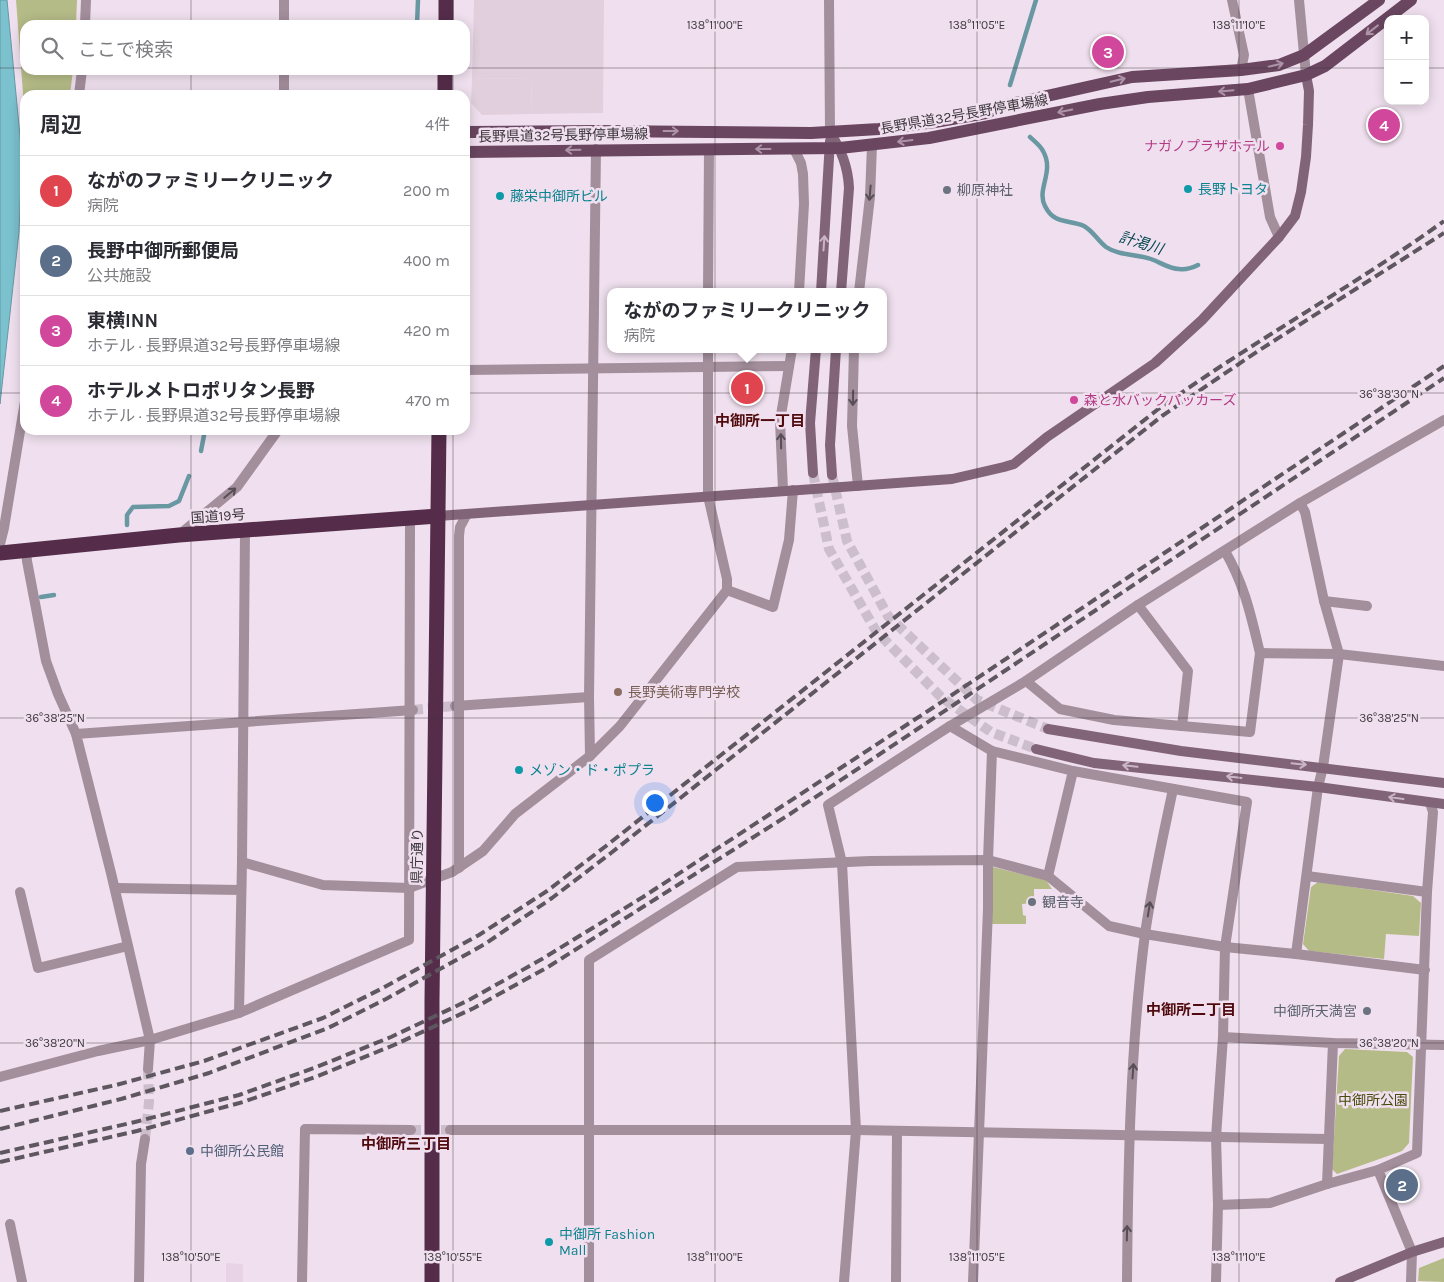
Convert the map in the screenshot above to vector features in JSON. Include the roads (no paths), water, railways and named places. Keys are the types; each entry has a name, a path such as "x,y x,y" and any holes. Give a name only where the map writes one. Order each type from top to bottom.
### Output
{"highway":[{"path":"446,0 446,20"},
{"path":"445,75 445,90"},
{"name":"県庁通り","path":"432,1282 432,1000 439,435"},
{"name":"国道19号","path":"0,553 179,535 438,516"}],"main road":[{"name":"長野県道32号長野停車場線","path":"470,132 830,132 889,128 935,122 986,113 1002,106 1132,77 1241,70 1279,64 1304,55 1379,0"},
{"name":"長野県道32号長野停車場線","path":"470,152 835,148 929,138 1139,98 1248,89 1306,75 1338,57 1411,0"}],"street":[{"path":"85,20 86,0"},
{"path":"284,0 284,20"},
{"path":"829,0 830,132 835,148 846,163 848,188 842,288"},
{"path":"1232,0 1244,55 1241,70"},
{"path":"438,516 952,479 1004,468 1014,464 1046,437 1155,363 1202,320 1279,237 1295,216 1306,157 1309,90 1299,0"},
{"path":"79,90 81,75"},
{"path":"284,75 284,90"},
{"path":"1248,89 1270,217 1279,237"},
{"path":"859,288 870,196 872,145"},
{"path":"821,288 835,148"},
{"path":"708,288 709,149"},
{"path":"794,149 801,163 803,174 804,204 799,288"},
{"path":"590,756 592,368 596,150"},
{"path":"242,862 323,885 409,888 452,872 483,851 515,814 590,756 620,726 728,590 728,579 708,496 708,353"},
{"path":"728,590 773,607 788,540 788,490 780,421 792,353"},
{"path":"813,473 810,424 816,353"},
{"path":"832,475 830,445 836,353"},
{"path":"854,353 852,426 858,486"},
{"path":"470,370 790,366"},
{"path":"844,1282 856,1130 842,863 828,805 950,726 1026,681 1138,605 1225,552 1300,503 1444,420"},
{"path":"0,544 20,431"},
{"path":"179,535 237,487 274,435"},
{"path":"1296,954 1318,787 1323,767 1339,654 1324,601 1305,512 1300,503"},
{"path":"459,868 457,706 459,536 460,527 467,514"},
{"path":"0,1077 98,1051 150,1040 239,1013 409,940 410,519"},
{"path":"239,1013 245,531"},
{"path":"26,550 46,661 76,734 115,888 150,1040 148,1068"},
{"path":"1026,681 1060,709 1114,720 1250,732 1260,653 1247,599 1235,568 1225,552"},
{"path":"1324,601 1367,606"},
{"path":"1138,605 1188,671 1182,726"},
{"path":"1260,653 1339,654 1444,666"},
{"path":"457,706 589,698"},
{"path":"76,734 411,710"},
{"path":"950,726 992,751 1073,771 1247,802 1225,947 1223,1037 1216,1137 1218,1205 1216,1282"},
{"path":"1048,729 1181,751 1444,783"},
{"path":"1036,749 1094,762 1318,787 1444,804"},
{"path":"973,1282 988,910 992,751"},
{"path":"1048,876 1073,771"},
{"path":"1127,1282 1129,1135 1137,1018 1145,934 1173,789"},
{"path":"1218,1205 1270,1203 1327,1184 1378,1170 1417,1152 1427,892 1433,812 1430,803"},
{"path":"589,1282 590,960 737,867 988,860 1048,876 1110,926 1145,934 1225,947 1425,970"},
{"path":"1307,876 1427,892"},
{"path":"115,888 241,890"},
{"path":"20,892 38,968 128,946"},
{"path":"1223,1037 1334,1043 1444,1045"},
{"path":"1327,1184 1334,1043"},
{"path":"302,1282 305,1129 411,1130"},
{"path":"450,1130 856,1130 1328,1140"},
{"path":"896,1282 897,1131"},
{"path":"138,1282 141,1164 145,1139"},
{"path":"1378,1170 1412,1252 1411,1282"},
{"path":"10,1224 22,1282"},
{"path":"1340,1282 1412,1252 1444,1242"}],"water":[{"path":"0,0 7,0 20,136 20,207 19,232 0,404"}],"waterway":[{"path":"417,20 418,0"},
{"name":"計渇川","path":"1010,85 1036,0"},
{"name":"計渇川","path":"1030,137 1043,151 1046,159 1047,173 1043,200 1053,216 1057,219 1084,226 1111,250 1146,257 1175,269 1187,269 1198,265"},
{"path":"201,451 204,435"},
{"path":"127,525 127,515 133,507 169,506 179,501 189,476"},
{"path":"41,597 54,595"}],"tunnel":[{"path":"813,473 829,549 876,631 941,697 991,732 1036,749"},
{"path":"832,475 847,541 888,616 977,700 1048,729"},
{"path":"413,710 454,706"},
{"path":"145,1139 149,1102 148,1069"},
{"path":"411,1130 450,1130"}],"railway":[{"path":"0,1111 116,1085 204,1061 323,1018 381,989 479,935 547,891 606,846 1157,410 1192,385 1409,246 1444,221"},
{"path":"0,1129 121,1099 209,1073 328,1028 386,999 485,944 552,898 611,853 1162,416 1258,351 1444,233"},
{"path":"0,1153 135,1122 239,1095 314,1068 391,1037 469,1000 542,959 643,897 934,707 1444,366"},
{"path":"0,1162 137,1131 243,1102 318,1076 394,1045 474,1008 548,967 790,814 1444,378"}],"place":[{"name":"東横INN","path":"1108,52"},
{"name":"ホテルメトロポリタン長野","path":"1384,125"},
{"name":"ナガノプラザホテル","path":"1280,146"},
{"name":"長野トヨタ","path":"1188,189"},
{"name":"柳原神社","path":"947,190"},
{"name":"藤栄中御所ビル","path":"500,196"},
{"name":"ながのファミリークリニック","path":"747,388"},
{"name":"森と水バックパッカーズ","path":"1074,400"},
{"name":"長野美術専門学校","path":"618,692"},
{"name":"メゾン・ド・ポプラ","path":"519,770"},
{"name":"観音寺","path":"1032,902"},
{"name":"中御所天満宮","path":"1367,1011"},
{"name":"中御所公民館","path":"190,1151"},
{"name":"長野中御所郵便局","path":"1402,1185"},
{"name":"中御所 Fashion Mall","path":"549,1242"}],"district":[{"name":"中御所一丁目","path":"760,421"},
{"name":"中御所二丁目","path":"1191,1010"},
{"name":"中御所三丁目","path":"406,1144"}],"park label":[{"name":"中御所公園","path":"1373,1100"}]}
